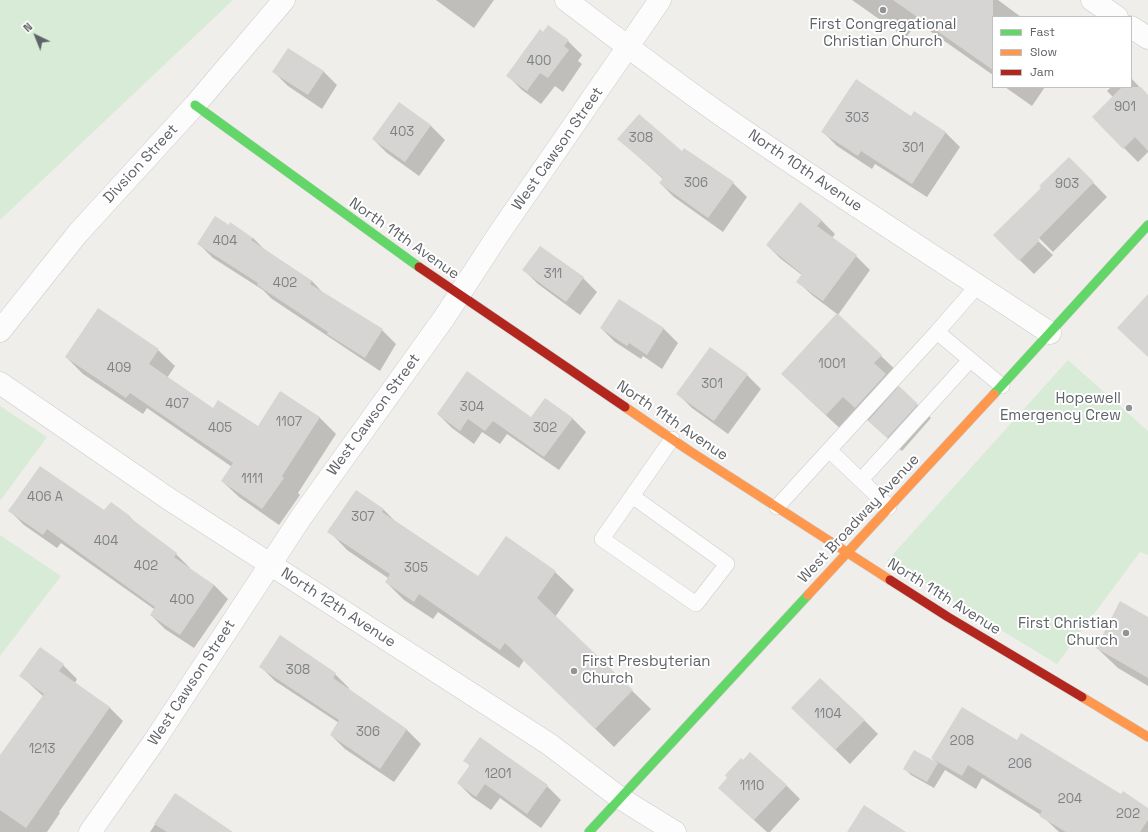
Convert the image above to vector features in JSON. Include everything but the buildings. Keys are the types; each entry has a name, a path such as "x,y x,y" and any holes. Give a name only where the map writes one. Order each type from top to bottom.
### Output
{"street":[{"name":"Divsion Street","path":"0,331 78,233 195,105 284,0"},
{"name":"North 10th Avenue","path":"566,0 718,113 937,260 978,285 1050,333"},
{"name":"West Cawson Street","path":"90,832 153,743 302,516 459,295 660,0"},
{"path":"1092,0 1116,16"},
{"path":"1132,28 1148,38"},
{"name":"North 11th Avenue","path":"195,105 459,295 672,439 948,618 1148,737"},
{"name":"West Broadway Avenue","path":"589,832 1002,386 1148,224"},
{"name":"North 12th Avenue","path":"0,383 170,499 549,744 620,798 675,832"}],"lane":[{"path":"778,507 978,285"},
{"path":"937,332 1002,386"},
{"path":"861,480 970,360"},
{"path":"632,496 727,564 696,604 602,539 632,496 672,439"},
{"path":"829,450 889,507"}],"green space":[{"path":"0,0 233,0 0,220"},
{"path":"1068,360 1148,431 1148,555 1140,552 1057,664 887,561"},
{"path":"0,406 47,437 0,501"},
{"path":"0,535 61,576 0,656"}],"traffic: fast":[{"path":"195,105 419,267"},
{"path":"994,394 1148,225"},
{"path":"589,832 808,595"}],"traffic: slow":[{"path":"808,595 994,394"},
{"path":"625,407 688,450 890,580"},
{"path":"1082,697 1148,737"}],"traffic: jam":[{"path":"419,267 625,407"},
{"path":"890,580 948,617 1082,697"}],"place":[{"name":"First Congregational Christian Church","path":"883,10"},
{"name":"Hopewell Emergency Crew","path":"1129,408"},
{"name":"First Christian Church","path":"1126,633"},
{"name":"First Presbyterian Church","path":"574,671"}]}
